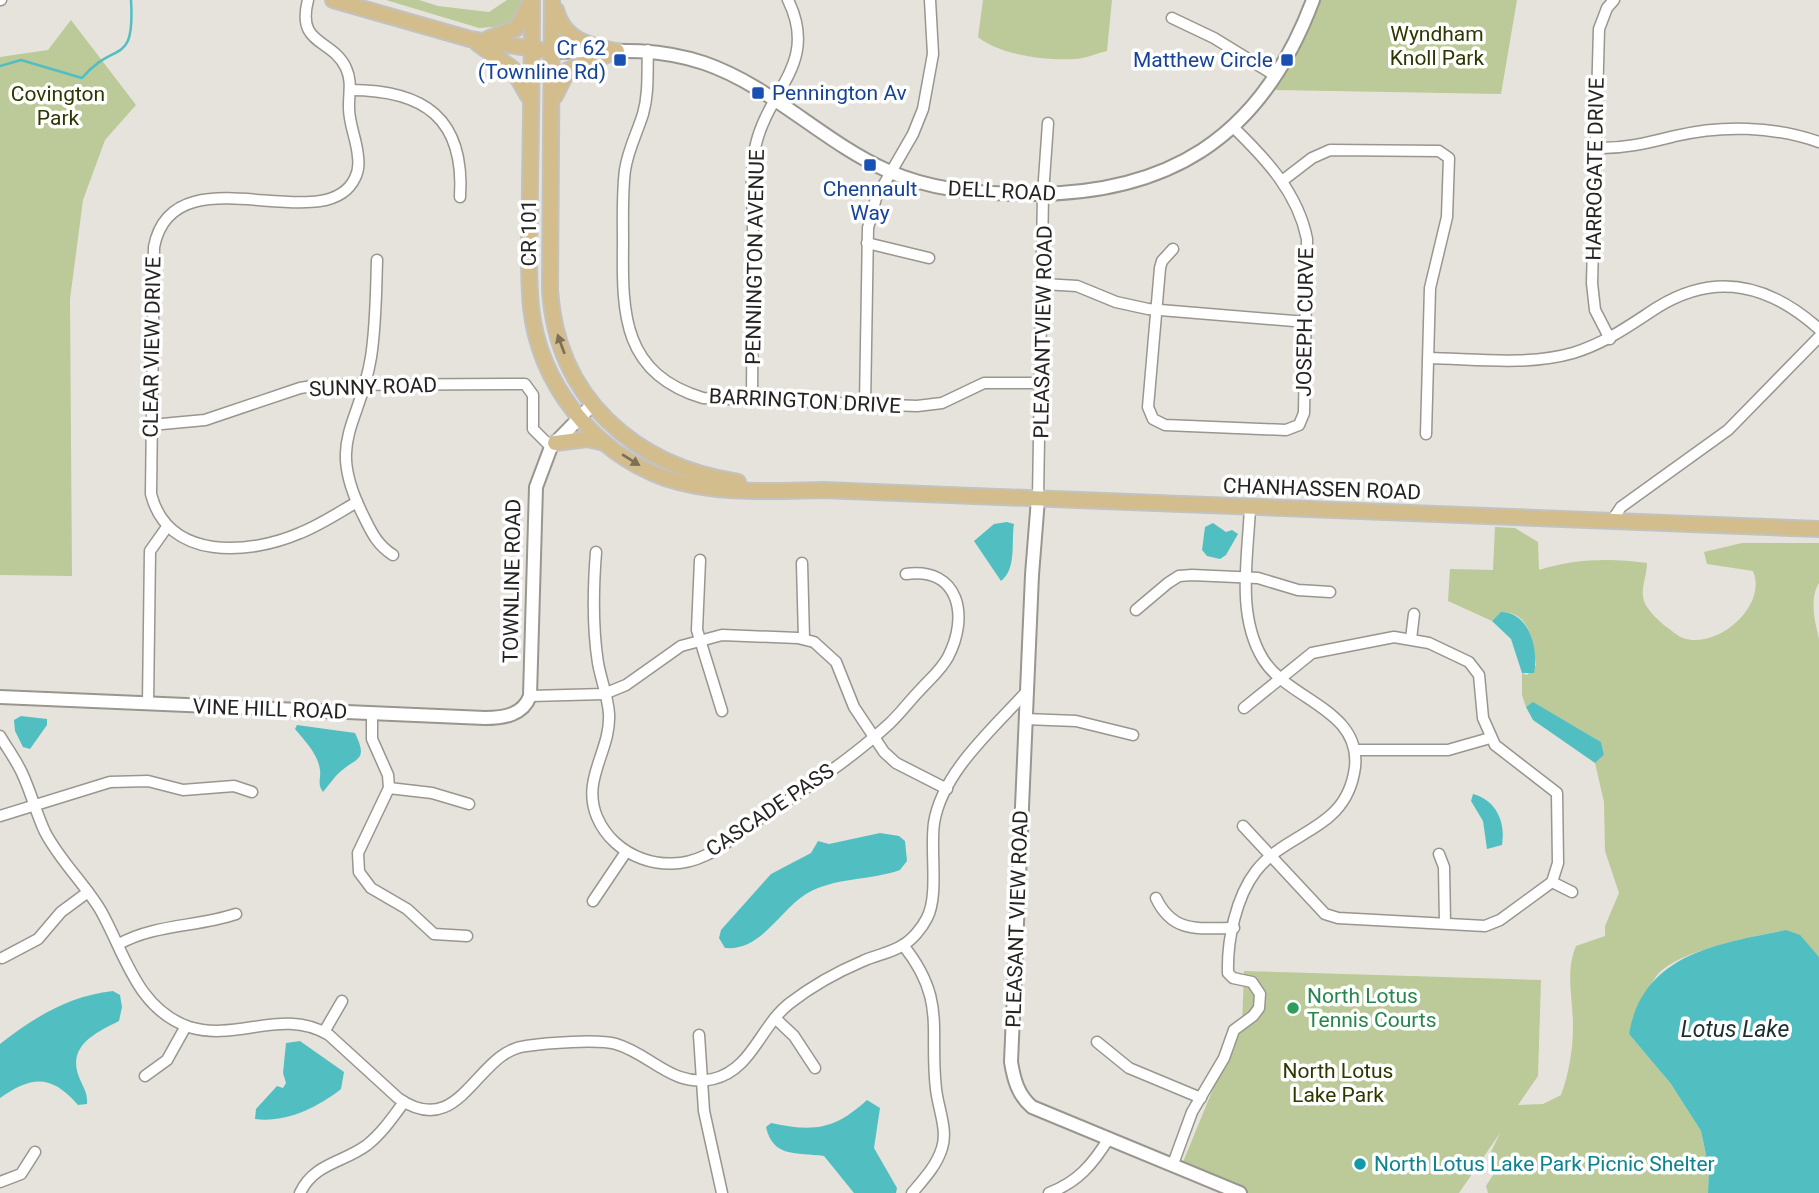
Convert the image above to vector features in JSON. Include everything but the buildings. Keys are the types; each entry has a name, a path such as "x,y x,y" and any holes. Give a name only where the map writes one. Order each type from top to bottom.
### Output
{"main road":[{"name":"CR 101","path":"333,0 470,38 552,52 552,317 570,368 593,404 640,448 709,477 823,490"},
{"path":"470,38 500,37 516,29 526,16 531,0"},
{"path":"531,0 532,50"},
{"path":"553,0 561,24 574,38 617,51"},
{"path":"552,52 553,0"},
{"name":"CR 101","path":"470,38 514,70 528,93 531,111"},
{"name":"CR 101","path":"532,50 531,308 536,334 548,369 579,417"},
{"path":"551,118 555,94 568,70 617,51"},
{"path":"579,417 605,443 645,469 699,486 823,490"},
{"path":"553,445 587,439 605,443"},
{"name":"CHANHASSEN ROAD","path":"823,490 1819,529"}],"street":[{"name":"CLEAR VIEW DRIVE","path":"167,527 159,517 151,494 154,247 161,224 178,208 204,200 319,201 340,196 348,189 358,171 357,149 349,118 350,81 343,63 320,45 308,30 305,12 309,0"},
{"name":"PENNINGTON AVENUE","path":"752,401 753,164 760,128 782,91 796,58 797,26 788,0"},
{"path":"865,405 867,243 871,212 889,171 913,134 930,82 933,54 930,0"},
{"name":"DELL ROAD","path":"552,52 648,50 705,64 738,79 889,171 933,187 960,191 1085,193 1136,182 1195,155 1233,127 1276,76 1291,53 1313,0"},
{"name":"HARROGATE DRIVE","path":"1610,339 1592,297 1599,29 1607,8 1614,0"},
{"path":"1172,18 1233,48 1276,76"},
{"name":"BARRINGTON DRIVE","path":"648,50 647,94 625,169 622,299 629,333 646,363 672,385 704,397 752,401 929,406 984,383 1039,383"},
{"path":"350,90 399,93 414,99 439,118 456,145 460,160 460,197"},
{"name":"PLEASANTVIEW ROAD","path":"1038,499 1043,194 1048,124"},
{"name":"JOSEPH CURVE","path":"1172,249 1162,261 1149,407 1153,419 1165,425 1286,430 1299,425 1304,413 1307,239 1297,204 1282,181 1233,127"},
{"path":"1595,148 1634,147 1674,136 1730,129 1786,133 1819,142"},
{"path":"1282,181 1312,158 1330,150 1439,151 1449,158 1447,216 1430,288 1426,434"},
{"path":"867,243 929,258"},
{"path":"377,260 374,333 365,384 345,448 346,476 378,545 393,555"},
{"path":"1043,284 1077,286 1132,306 1157,310 1306,322"},
{"path":"1429,358 1542,359 1575,352 1610,339 1674,298 1712,287 1752,289 1772,295 1789,304 1819,328"},
{"path":"1611,522 1621,507 1728,430 1819,337"},
{"name":"SUNNY ROAD","path":"151,425 205,420 300,388 365,384 524,384 533,395 533,429 553,445"},
{"name":"TOWNLINE ROAD","path":"530,695 534,498 541,466 553,445 593,404"},
{"name":"PLEASANT VIEW ROAD","path":"1038,499 1013,993 1013,1077 1023,1099 1032,1107 1240,1193"},
{"path":"148,704 150,551 167,527 188,542 200,546 251,546 300,533 357,502"},
{"path":"1173,1164 1192,1112 1224,1058 1234,1030 1259,1008 1260,994 1251,982 1233,978 1228,973 1240,897 1257,870 1337,812 1349,791 1355,767 1355,750 1345,728 1330,711 1308,701 1280,679 1263,659 1254,640 1247,613 1250,507"},
{"name":"CASCADE PASS","path":"596,552 592,599 594,636 610,724 593,774 592,795 596,816 607,835 626,852 659,863 703,857 819,779 872,739 940,671 955,640 957,604 948,584 938,575 924,572 906,574"},
{"path":"700,560 697,590 699,640 722,710"},
{"path":"802,563 804,639"},
{"path":"1136,610 1179,576 1247,577 1298,590 1329,592"},
{"path":"1411,639 1414,614"},
{"path":"530,695 604,694 626,685 681,646 722,635 804,639 827,651 836,662 854,708 872,739 896,763 947,789"},
{"path":"1243,825 1325,915 1338,918 1485,926 1500,920 1552,882 1558,863 1557,793 1508,757 1490,738 1483,718 1479,675 1469,662 1429,643 1394,637 1312,653 1244,708"},
{"path":"0,736 22,774 46,833 88,892 145,996 172,1019 186,1026 223,1032 287,1022 302,1023 324,1032 404,1102 419,1108 443,1107 464,1094 507,1052 528,1045 616,1044 679,1078 701,1080 728,1074 744,1063 788,1004 824,979 903,945 920,929 929,916 934,821 939,802 973,752 1027,691"},
{"name":"VINE HILL ROAD","path":"0,697 498,718 519,711 530,695"},
{"path":"372,714 372,738 388,775 389,788 359,853 359,872 371,888 407,909 426,929 443,937 467,936"},
{"path":"1026,719 1076,721 1133,735"},
{"path":"1355,750 1448,750 1490,738"},
{"path":"0,816 36,807 92,786 129,780 183,790 233,786 252,792"},
{"path":"389,788 432,793 469,804"},
{"path":"593,901 626,852"},
{"path":"1439,854 1444,866 1445,923"},
{"path":"1552,882 1572,892"},
{"path":"2,958 38,939 61,912 88,892"},
{"path":"1156,898 1163,912 1176,925 1234,928"},
{"path":"118,944 148,931 201,924 236,914"},
{"path":"903,945 918,963 935,1009 935,1080 944,1129 943,1147 931,1170 912,1193"},
{"path":"324,1032 342,1001"},
{"path":"775,1018 794,1036 816,1068"},
{"path":"145,1076 174,1052 186,1026"},
{"path":"698,1035 704,1111 722,1193"},
{"path":"1097,1042 1129,1069 1201,1098"},
{"path":"300,1193 322,1167 365,1146 379,1135 404,1102"},
{"path":"1049,1193 1079,1178 1095,1161 1109,1138"},
{"path":"0,1182 21,1174 35,1152"}],"green space":[{"path":"386,0 419,0 438,6 489,12 507,0 522,0 513,20 505,26 479,28"},
{"path":"983,0 1112,0 1107,51 1082,58 1063,59 1037,58 998,48 978,37"},
{"name":"Wyndham Knoll Park","path":"1319,0 1517,0 1501,94 1275,90 1295,58"},
{"name":"Covington Park","path":"71,20 136,105 105,140 83,200 70,299 72,576 0,575 0,57 48,50"},
{"name":"North Lotus Lake Park","path":"1495,527 1515,528 1538,542 1539,570 1592,560 1647,563 1643,592 1648,608 1662,624 1678,636 1696,640 1710,638 1736,622 1753,598 1756,584 1753,571 1707,564 1704,552 1742,543 1819,543 1819,583 1814,603 1819,639 1819,957 1786,930 1756,936 1718,945 1668,965 1653,980 1645,995 1629,1034 1671,1084 1701,1131 1709,1169 1708,1193 1488,1193 1486,1186 1493,1175 1489,1156 1500,1133 1459,1193 1245,1193 1183,1162 1236,1033 1242,1027 1244,971 1541,980 1538,1076 1518,1105 1543,1104 1561,1095 1572,1043 1570,975 1573,956 1576,946 1605,936 1605,926 1619,893 1605,851 1604,802 1595,763 1604,755 1601,742 1534,703 1526,707 1522,695 1522,673 1527,675 1536,665 1528,630 1519,617 1502,612 1492,621 1448,601 1450,569 1493,570"}],"water":[{"path":"1213,523 1226,532 1232,530 1238,534 1226,555 1220,559 1207,556 1202,550 1205,527"},
{"path":"994,524 1014,524 1012,554 1009,569 1001,581 974,541"},
{"path":"1501,612 1519,618 1530,634 1535,653 1534,673 1522,673 1511,639 1492,621"},
{"path":"1533,702 1601,742 1604,755 1595,763 1533,720 1526,707"},
{"path":"21,716 47,719 47,725 30,749 23,747 15,731 14,720"},
{"path":"297,725 355,733 359,742 359,757 338,773 323,792 317,759 295,729"},
{"path":"1473,794 1488,801 1498,813 1503,836 1502,845 1487,849 1483,821 1471,801"},
{"path":"880,833 899,836 905,841 907,861 900,870 817,889 796,902 759,937 738,947 725,948 719,938 721,930 771,874 811,853 818,841 829,844"},
{"name":"Lotus Lake","path":"1786,930 1800,935 1819,957 1819,1193 1708,1193 1709,1169 1701,1131 1671,1084 1629,1034 1637,1007 1650,986 1667,969 1687,957 1735,941"},
{"path":"113,991 120,995 122,1007 119,1021 86,1042 77,1057 76,1066 87,1104 78,1105 59,1088 41,1082 22,1085 0,1098 0,1044 53,1009 81,998"},
{"path":"300,1041 344,1072 341,1089 300,1113 278,1119 255,1119 256,1109 277,1086 283,1088 286,1083 283,1073 286,1043"},
{"path":"867,1100 880,1108 874,1148 897,1188 896,1193 854,1193 824,1156 787,1152 774,1144 769,1137 766,1127 771,1123 812,1128 823,1126 844,1118"}],"waterway":[{"path":"0,66 21,60 82,78 94,66 126,44 130,35 131,0"}],"place":[{"name":"Cr 62 (Townline Rd)","path":"620,60"},
{"name":"Matthew Circle","path":"1287,60"},
{"name":"Pennington Av","path":"758,93"},
{"name":"Chennault Way","path":"870,165"},
{"name":"North Lotus Tennis Courts","path":"1293,1008"},
{"name":"North Lotus Lake Park Picnic Shelter","path":"1360,1164"}]}
